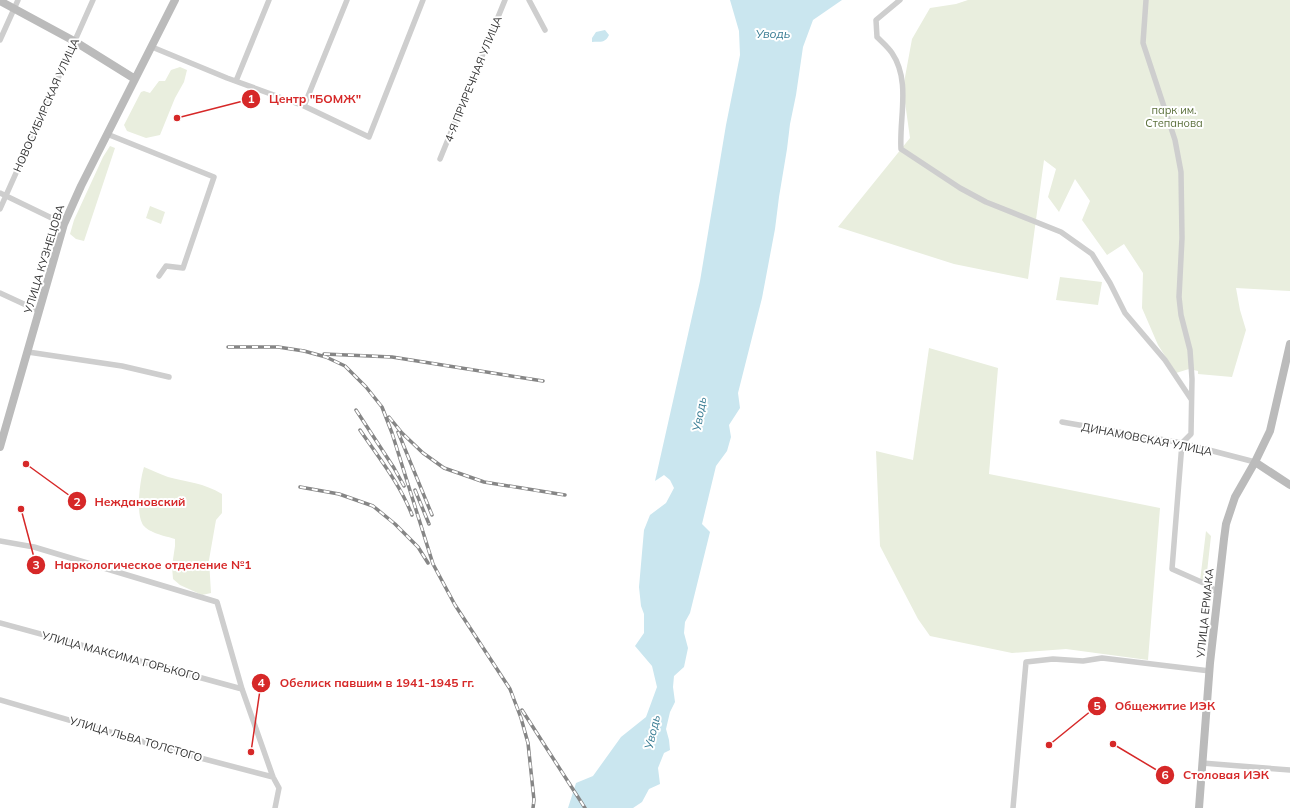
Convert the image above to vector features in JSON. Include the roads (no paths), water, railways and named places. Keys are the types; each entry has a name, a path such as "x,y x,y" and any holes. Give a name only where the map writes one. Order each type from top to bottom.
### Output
{"main road":[{"name":"УЛИЦА КУЗНЕЦОВА","path":"0,447 64,224 81,186 175,0"},
{"path":"0,1 74,41 135,78"},
{"name":"УЛИЦА ЕРМАКА","path":"1199,808 1210,671 1224,539 1230,510 1240,486 1255,462 1270,430 1290,344"},
{"path":"1255,462 1290,485"}],"street":[{"path":"0,40 18,0"},
{"name":"НОВОСИБИРСКАЯ УЛИЦА","path":"0,209 93,0"},
{"path":"236,80 269,0"},
{"path":"304,106 347,0"},
{"path":"152,46 214,73 304,106 369,137 423,0"},
{"name":"4-Я ПРИРЕЧНАЯ УЛИЦА","path":"440,159 505,0"},
{"path":"529,0 545,30"},
{"path":"900,0 876,20 877,37 892,53 901,75 901,150 960,188 986,202 1061,232 1092,254 1110,283 1125,313 1165,360 1191,399"},
{"path":"1146,0 1143,43 1175,140 1181,172 1182,238 1179,297 1181,315 1192,366 1191,434 1182,444 1172,569 1208,585 1218,593"},
{"path":"107,134 214,177 182,268 166,266 159,276"},
{"path":"0,193 64,224"},
{"path":"0,293 39,311"},
{"path":"28,352 122,366 169,377"},
{"name":"ДИНАМОВСКАЯ УЛИЦА","path":"1062,422 1182,444 1255,462"},
{"path":"0,541 34,547 217,602 242,689 273,777 279,788 275,808"},
{"name":"УЛИЦА МАКСИМА ГОРЬКОГО","path":"0,623 242,689"},
{"path":"1013,808 1026,662 1053,659 1083,661 1102,658 1210,671"},
{"name":"УЛИЦА ЛЬВА ТОЛСТОГО","path":"0,700 185,754 273,777"},
{"path":"1202,763 1290,770"}],"water":[{"name":"Уводь","path":"730,0 842,0 813,20 803,47 775,229 762,298 738,393 740,408 729,425 731,437 727,451 716,466 702,524 710,532 690,613 685,622 684,633 688,648 684,667 674,676 673,687 675,702 670,712 666,729 670,750 664,753 658,768 660,784 649,789 642,802 633,808 568,808 576,783 593,776 621,737 646,717 657,687 652,666 635,646 644,633 644,614 641,606 639,587 644,530 650,515 666,503 674,488 670,480 664,475 655,481 700,281 726,125 740,55 739,31"},
{"path":"605,30 609,35 606,40 602,42 592,42 592,38 596,32"}],"railway":[{"path":"228,347 278,347 304,351 326,357 345,366 366,387 382,407 392,433 433,564 455,605 510,689 521,718 528,743 534,800 533,808"},
{"path":"324,354 392,357 543,381"},
{"path":"356,410 404,486"},
{"path":"389,417 402,433 423,453 444,468 484,482 565,495"},
{"path":"360,430 395,482 412,515"},
{"path":"398,432 432,515"},
{"path":"300,487 339,494 373,506 395,524 418,547 428,563"},
{"path":"415,490 429,524"},
{"path":"522,710 585,808"}],"place":[{"name":"Центр \"БОМЖ\"","path":"177,118"},
{"name":"Неждановский","path":"26,464"},
{"name":"Наркологическое отделение №1","path":"21,509"},
{"name":"Столовая ИЭК","path":"1113,744"},
{"name":"Общежитие ИЭК","path":"1049,745"},
{"name":"Обелиск павшим в 1941-1945 гг.","path":"251,752"}],"park label":[{"name":"парк им. Степанова","path":"1174,116"}]}
